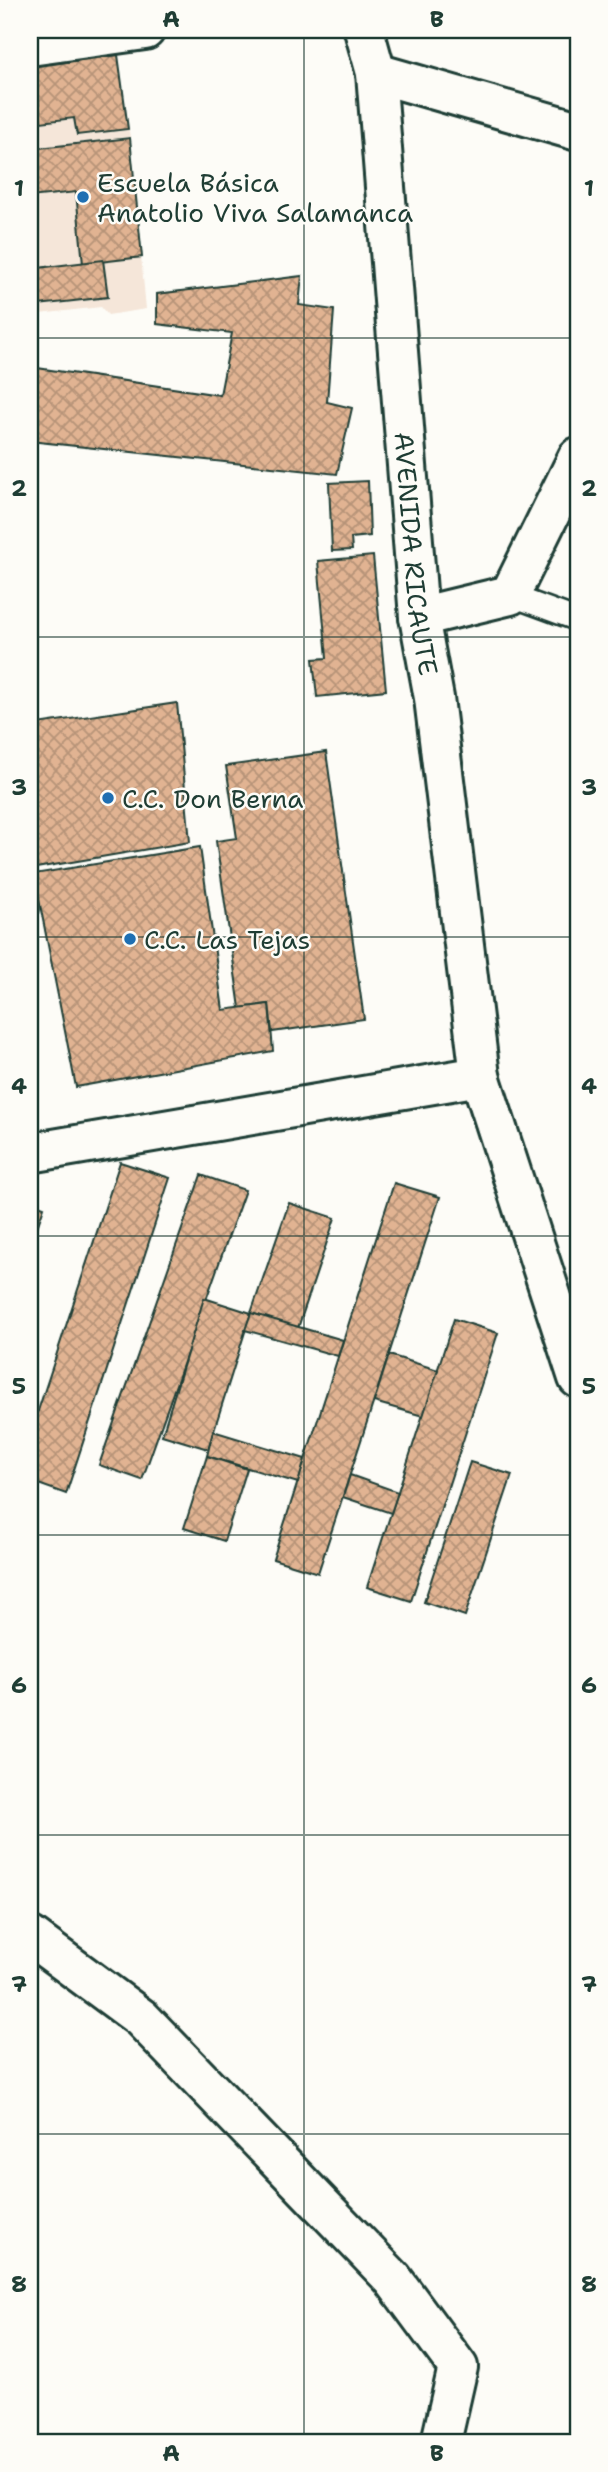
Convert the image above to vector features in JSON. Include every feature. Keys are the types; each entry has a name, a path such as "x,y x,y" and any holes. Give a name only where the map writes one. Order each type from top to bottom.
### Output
{"street":[{"path":"30,46 145,30"},
{"name":"AVENIDA RICAUTE","path":"363,30 376,73 419,617 434,698 480,1076 578,1378"},
{"path":"376,73 578,131"},
{"path":"419,617 510,595 578,457"},
{"path":"30,1153 480,1076"},
{"path":"30,1936 141,2018 393,2279 458,2367 441,2442"}],"lane":[{"path":"510,595 578,620"}],"shaded area":[{"name":"Escuela Básica Anatolio Viva Salamanca","path":"118,55 130,138 146,309 108,315 101,307 30,315 30,66"}],"building":[{"path":"118,55 128,129 77,135 74,118 41,122 34,66"},
{"path":"130,138 142,257 83,264 76,192 30,197 30,149"},
{"path":"103,260 108,297 30,306 30,269"},
{"path":"302,276 299,305 334,310 327,402 352,408 337,474 30,441 30,367 220,395 232,333 157,324 157,294"},
{"path":"368,481 370,536 351,538 352,550 332,551 329,483"},
{"path":"373,556 386,690 317,697 313,659 327,658 318,561"},
{"name":"C.C. Don Berna","path":"177,703 190,842 30,869 30,725"},
{"path":"326,752 364,1019 272,1032 269,1004 240,1008 216,841 237,838 226,766"},
{"name":"C.C. Las Tejas","path":"200,847 223,1010 269,1004 273,1051 76,1087 34,874"},
{"path":"120,1162 170,1178 66,1494 30,1481 30,1435"},
{"path":"201,1175 245,1190 142,1480 99,1465"},
{"path":"394,1183 440,1197 318,1573 273,1559"},
{"path":"30,1202 44,1207 30,1248"},
{"path":"289,1203 335,1218 298,1328 251,1313"},
{"path":"204,1298 251,1313 208,1449 162,1435"},
{"path":"251,1313 343,1340 338,1356 245,1330"},
{"path":"454,1319 498,1333 411,1601 367,1587"},
{"path":"389,1355 438,1370 423,1416 374,1402"},
{"path":"213,1431 305,1459 298,1483 207,1456"},
{"path":"207,1456 247,1469 224,1541 184,1528"},
{"path":"470,1462 512,1475 465,1616 424,1602"},
{"path":"350,1475 398,1492 391,1513 343,1497"}],"place":[{"name":"Escuela Básica Anatolio Viva Salamanca","path":"83,197"},
{"name":"C.C. Don Berna","path":"108,798"},
{"name":"C.C. Las Tejas","path":"130,939"}]}
